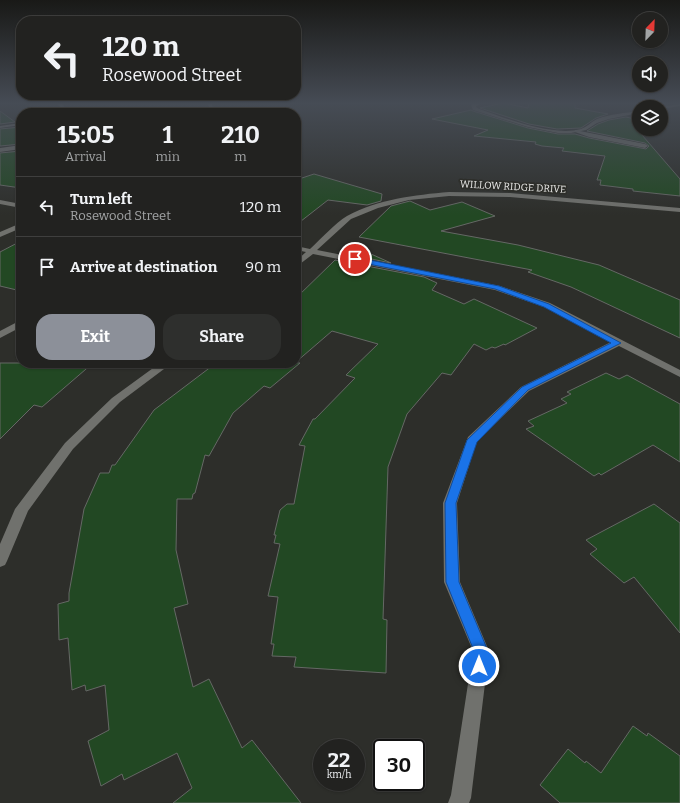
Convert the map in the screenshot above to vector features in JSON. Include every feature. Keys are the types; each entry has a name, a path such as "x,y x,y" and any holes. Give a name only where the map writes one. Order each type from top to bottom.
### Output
{"street":[{"path":"617,140 645,146"},
{"path":"0,150 16,148"},
{"name":"WILLOW RIDGE DRIVE","path":"301,261 349,218 376,206 409,198 448,194 510,195 680,210"},
{"path":"0,202 16,205"},
{"path":"0,235 16,227"},
{"path":"301,249 497,288 547,306 680,374"},
{"path":"0,335 16,326"},
{"path":"458,803 462,798 481,651 452,582 450,503 472,440 525,388 617,343"},
{"path":"0,561 22,509 69,446 116,400 160,368"}],"building":[{"path":"0,140 16,140 16,144 0,146"},
{"path":"520,140 602,140 646,149 649,146 645,143 633,140 647,140 680,179 680,196 633,191 633,189 600,185 601,180 597,180 605,156 562,151 564,148 535,144 536,142"},
{"path":"16,151 16,187 0,185 0,153"},
{"path":"314,174 382,194 381,201 367,205 328,200 301,221 301,178"},
{"path":"410,201 430,210 462,202 495,216 441,231 518,245 599,265 680,300 680,338 571,287 528,272 532,270 359,237 391,206"},
{"path":"16,244 16,290 0,286 0,252"},
{"path":"351,245 391,263 342,253"},
{"path":"335,260 424,277 437,283 432,290 464,304 474,299 537,328 505,345 504,344 495,348 492,347 486,350 474,344 451,375 442,373 407,414 388,467 383,619 387,620 386,673 294,667 296,657 272,656 274,644 271,644 278,597 268,596 280,544 274,543 276,535 274,535 280,510 287,504 294,504 305,446 299,445 313,419 315,419 355,378 346,375 378,344 332,331 301,358 301,293"},
{"path":"0,363 16,363 16,368 87,368 42,407 34,405 0,439"},
{"path":"209,368 294,368 270,388 264,386 233,413 209,456 205,455 192,499 177,499 176,550 188,604 174,608 193,687 209,679 242,748 252,740 301,803 173,803 192,788 177,753 124,780 122,774 101,786 88,741 109,730 105,685 86,691 85,685 72,690 68,638 59,640 58,604 69,601 69,593 84,509 100,473 109,473 112,465 115,465 154,410"},
{"path":"606,373 619,379 627,375 680,404 680,462 653,445 601,475 599,473 594,476 526,429 534,426 528,421 567,403 561,399 571,394 567,392"},
{"path":"654,504 680,523 680,633 634,577 624,583 590,554 597,549 586,540"},
{"path":"633,726 647,736 648,733 680,756 680,803 560,803 540,785 568,749 585,763 586,761 601,773"}],"route":[{"path":"355,259 497,288 547,306 617,343 525,388 472,440 450,503 452,582 481,651 479,666"}]}
